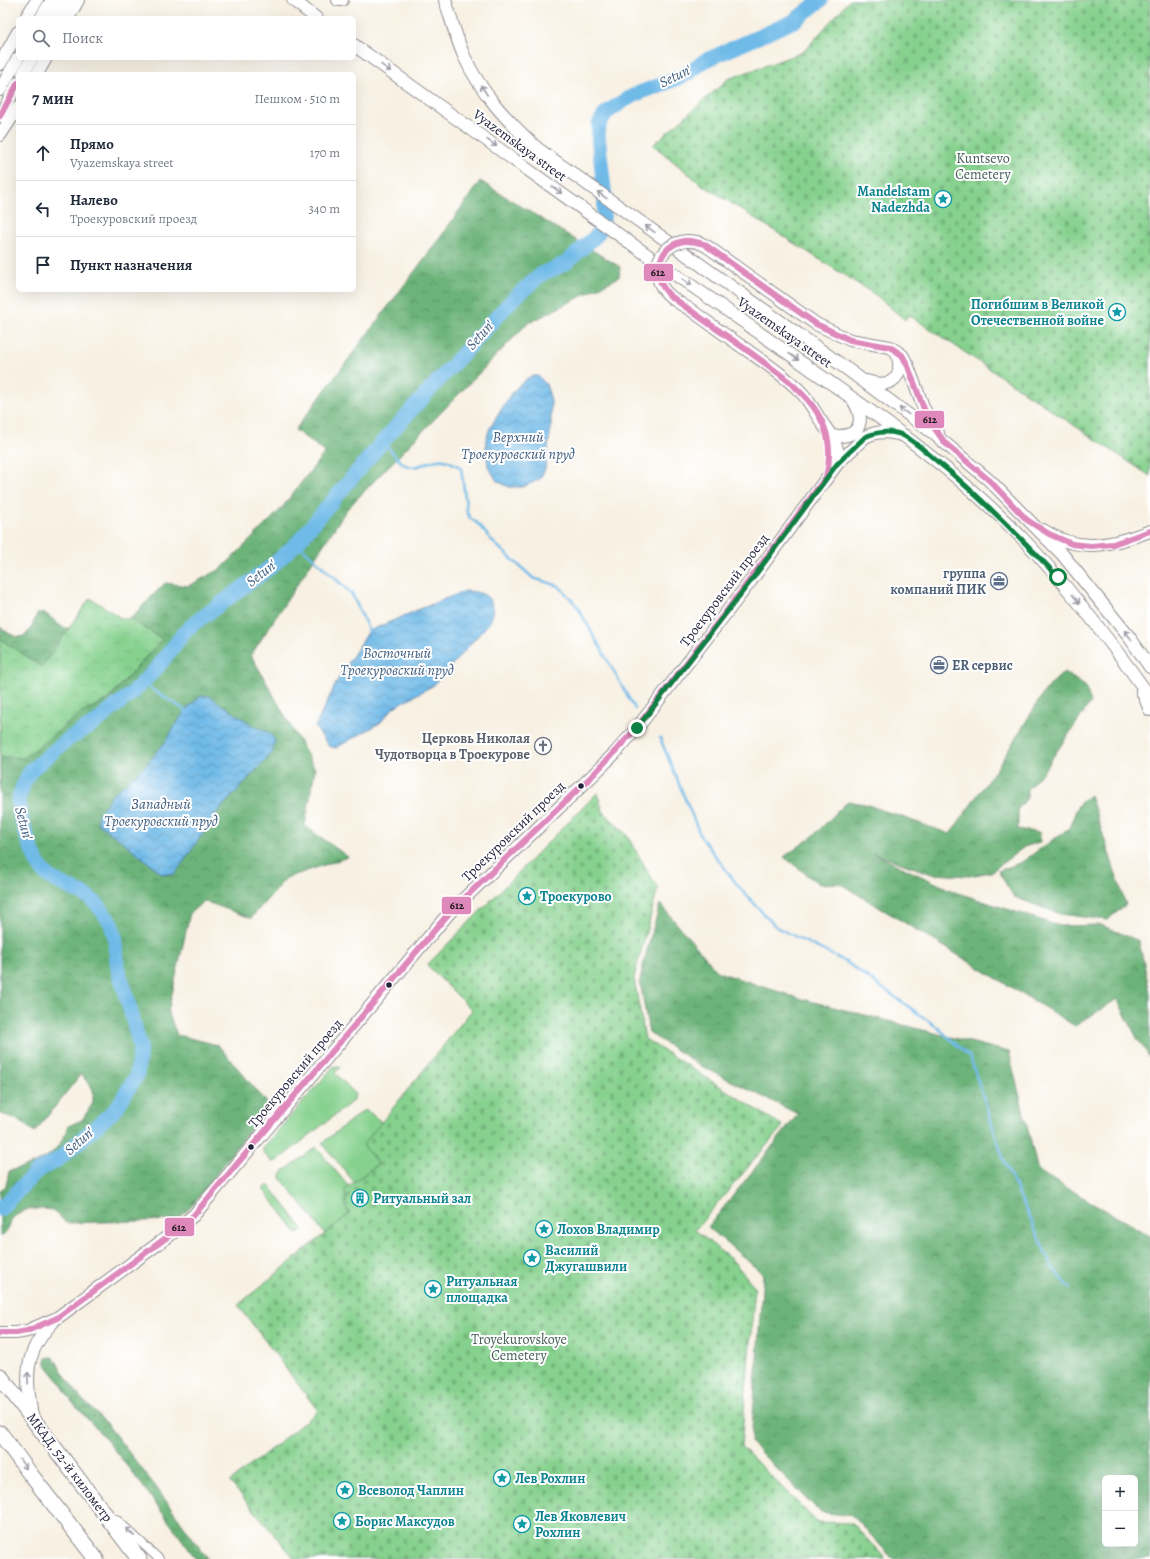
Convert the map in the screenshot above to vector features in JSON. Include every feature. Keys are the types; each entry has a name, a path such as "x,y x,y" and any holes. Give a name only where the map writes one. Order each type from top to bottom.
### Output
{"highway":[{"name":"МКАД, 52-й километр","path":"0,1376 139,1559"},
{"path":"0,1433 96,1559"}],"main road":[{"path":"27,16 37,0"},
{"path":"69,16 78,0"},
{"path":"293,0 313,16"},
{"name":"Vyazemskaya street","path":"445,0 464,56 484,91 511,124 538,149 861,380 946,443 990,481 1062,554 1130,638 1150,668"},
{"path":"44,16 60,1"},
{"path":"56,16 60,1"},
{"path":"0,64 16,36"},
{"name":"Vyazemskaya street","path":"356,46 621,236 905,436 978,496 1022,538 1058,577 1150,697"},
{"path":"0,90 17,60"},
{"path":"24,72 31,60"},
{"path":"38,72 45,60"},
{"path":"0,116 16,87"},
{"path":"0,135 16,111"},
{"path":"837,464 838,450 830,431 801,392 788,380 669,295 660,282 658,272 659,261 673,244 694,240 708,247 822,327 850,340 884,346 895,350 902,355 907,364 924,409 933,426 946,443"},
{"path":"861,380 878,385 892,381 897,375 899,368 899,360 895,350"},
{"path":"837,464 860,425 858,410 850,396"},
{"path":"830,431 848,435 853,433 860,425"},
{"path":"830,431 842,438 853,438 886,432 905,436"},
{"path":"826,477 831,466 832,456 830,431"},
{"name":"Троекуровский проезд","path":"32,1417 28,1394 28,1366 35,1346 46,1330 57,1318 170,1235 194,1215 450,912 616,753 750,582 826,477 837,464 870,434"},
{"path":"1027,520 1049,534 1072,544 1091,546 1114,544 1150,531"},
{"path":"1135,676 1150,710"},
{"name":"Троекуровский проезд","path":"0,1332 16,1333 27,1331 57,1318"}],"street":[{"path":"92,1497 159,1559"}],"green space":[{"name":"Kuntsevo Cemetery","path":"850,0 1150,0 1150,476 909,315 905,320 877,296 701,184 653,145 728,79 803,52"},
{"path":"480,181 620,267 619,277 527,324 347,509 251,655 315,769 305,826 348,857 286,878 251,918 204,901 190,913 168,1012 177,1035 218,1045 269,1105 192,1206 177,1220 66,1223 54,1210 32,1209 22,1211 18,1214 0,1237 0,1191 6,1186 9,1171 38,1162 50,1154 63,1139 68,1126 82,1120 93,1103 93,1089 81,1074 34,1133 19,1120 0,1114 0,698 63,726 81,713 108,700 162,639 130,619 165,583 188,586 221,569 280,510 325,452 295,430 442,235","holes":["201,696 254,726 270,733 272,753 219,810 170,875 162,874 126,844 98,824 166,741 185,710"]},
{"path":"90,598 121,618 130,619 162,639 107,700 81,713 24,758 0,756 0,639 42,667"},
{"path":"43,613 51,617 65,628 73,626 90,643 0,691 0,627 14,636 23,636 31,629 37,614"},
{"path":"1064,672 1085,686 1091,702 1042,773 1027,789 1027,798 1018,809 1018,829 1040,833 1040,842 1024,847 991,872 969,876 932,874 872,853 955,892 1059,926 1101,925 1139,941 1150,993 1150,1058 1137,1038 1117,999 1075,1026 839,883 819,884 784,857 812,837 848,801 865,804 950,834 1001,762 1046,689"},
{"name":"Troyekurovskoye Cemetery","path":"597,793 603,811 626,834 658,888 634,978 645,1039 783,1126 695,1230 733,1261 755,1287 741,1446 817,1522 852,1523 886,1559 295,1559 230,1482 318,1411 238,1305 349,1214 346,1206 345,1189 378,1164 363,1145 472,1010 427,965"},
{"path":"1090,795 1126,905 1107,920 1060,914 1014,897 998,871 1022,862 1069,828 1078,805"},
{"path":"660,904 718,972 798,998 1009,1052 1038,1171 1150,1236 1150,1559 893,1559 853,1516 820,1512 751,1443 763,1274 708,1227 798,1114 703,1067 649,1033 640,981"},
{"path":"337,1066 340,1068 335,1073 355,1093 354,1100 277,1161 272,1162 263,1152 263,1148 333,1067"},
{"path":"364,1110 383,1123 384,1159 354,1182 322,1143"},
{"path":"316,1147 349,1187 345,1189 371,1219 325,1234 281,1178 283,1172"},
{"path":"269,1185 303,1229 297,1233 263,1189"},
{"path":"52,1357 57,1362 80,1397 106,1423 156,1487 208,1559 196,1559 145,1489 104,1437 72,1402 59,1381 46,1365 46,1358"}],"water":[{"name":"Верхний Троекуровский пруд","path":"531,376 538,376 546,384 551,400 551,428 545,469 540,479 523,487 509,487 497,481 488,466 486,439 490,428 510,395 518,386"},
{"name":"Восточный Троекуровский пруд","path":"465,591 479,593 488,598 492,608 490,622 434,685 394,707 380,723 336,748 329,746 315,727 340,675 369,631"},
{"name":"Западный Троекуровский пруд","path":"201,696 209,696 254,726 270,733 275,741 272,753 219,810 175,874 162,874 126,844 98,824 97,816 113,794 146,765 166,741 185,710"}],"waterway":[{"name":"Setun'","path":"0,1209 37,1171 59,1159 116,1109 137,1075 140,1047 119,973 116,941 111,923 97,904 87,896 52,879 44,872 37,862 28,840 20,814 18,800 25,780 32,769 70,738 95,723 131,694 157,668 192,625 272,566 297,543 383,441 513,299 543,273 567,262 597,235 602,224 605,197 598,135 599,124 606,113 625,100 639,93 689,73 704,61 794,21 821,0"},
{"path":"383,441 399,461 407,466 413,467 433,461 444,460 461,468 467,512 470,518 478,524 494,543 533,578 559,586 577,606 635,709"},
{"path":"297,543 352,594 369,631"},
{"path":"142,683 185,710"},
{"path":"660,738 701,837 739,887 776,927 846,962 937,1027 970,1057 1004,1161 1052,1267 1070,1288"}],"transit line":[{"name":"612","path":"0,116 16,87"},
{"name":"612","path":"0,1333 27,1331 57,1318 170,1235 194,1215 450,912 592,776 633,732 728,609 826,477 829,454 827,434 819,416 808,400 778,373 669,295 659,279 658,272 661,259 668,249 680,242 686,241 704,244 816,324 850,340 890,347 902,355 907,364 924,409 933,426 945,443 990,481 1027,520 1049,534 1072,544 1091,546 1113,544 1150,531"}],"place":[{"name":"Mandelstam Nadezhda","path":"943,199"},
{"name":"Погибшим в Великой Отечественной войне","path":"1117,312"},
{"name":"группа компаний ПИК","path":"999,581"},
{"name":"ER сервис","path":"939,665"},
{"name":"Церковь Николая Чудотворца в Троекурове","path":"543,746"},
{"name":"Троекурово","path":"527,896"},
{"name":"Ритуальный зал","path":"360,1198"},
{"name":"Лохов Владимир","path":"544,1229"},
{"name":"Василий Джугашвили","path":"532,1258"},
{"name":"Ритуальная площадка","path":"433,1289"},
{"name":"Лев Рохлин","path":"502,1478"},
{"name":"Всеволод Чаплин","path":"345,1490"},
{"name":"Борис Максудов","path":"342,1521"},
{"name":"Лев Яковлевич Рохлин","path":"522,1524"}],"route":[{"path":"637,728 750,582 826,477 856,445 870,434 886,432 905,436 935,459 978,496 1022,538 1058,577"}]}
